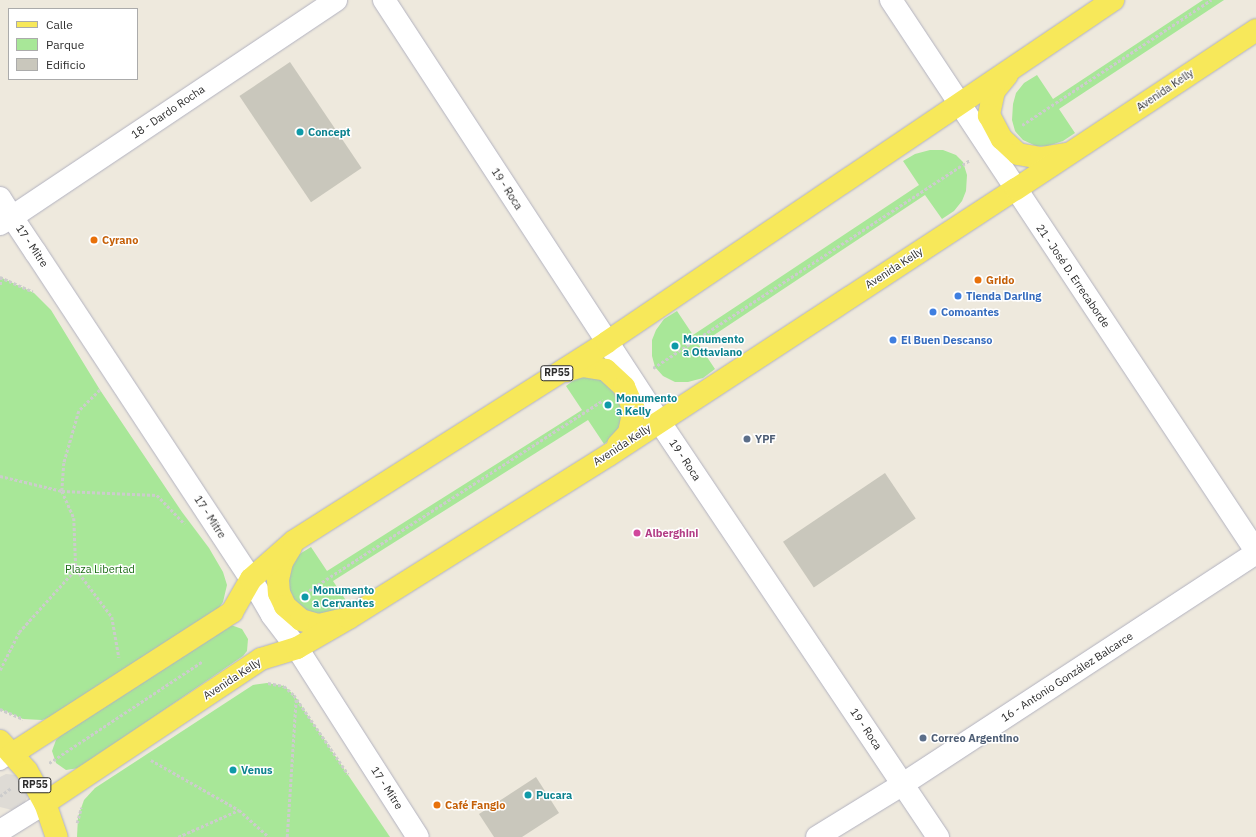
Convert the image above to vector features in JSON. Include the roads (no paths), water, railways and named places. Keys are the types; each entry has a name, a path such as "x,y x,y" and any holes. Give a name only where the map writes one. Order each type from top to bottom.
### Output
{"main road":[{"name":"RP55","path":"57,837 45,803 27,771 4,752 232,612 250,579 294,541 607,342 1113,0"},
{"name":"Avenida Kelly","path":"45,803 261,659 297,648 349,618 609,454 1070,154 1256,30"},
{"path":"1012,68 994,91 989,115 1002,139 1018,154 1041,158 1070,154"},
{"path":"556,374 582,366 606,370 624,387 634,409 629,433 609,454"},
{"path":"294,541 282,562 278,580 279,593 286,606 302,620 318,625 349,618"}],"street":[{"name":"18 - Dardo Rocha","path":"6,221 336,0"},
{"name":"19 - Roca","path":"384,0 659,421 938,837"},
{"name":"21 - José D. Errecaborde","path":"891,0 1256,552"},
{"name":"17 - Mitre","path":"0,198 6,221 250,579 272,615 297,648 418,837"},
{"name":"16 - Antonio González Balcarce","path":"817,837 903,784 1256,552"},
{"name":"Avenida Kelly","path":"0,831 45,803"}],"place":[{"name":"Concept","path":"300,132"},
{"name":"Cyrano","path":"94,240"},
{"name":"Grido","path":"978,280"},
{"name":"Tienda Darling","path":"958,296"},
{"name":"Comoantes","path":"933,312"},
{"name":"El Buen Descanso","path":"893,340"},
{"name":"Monumento a Ottaviano","path":"675,346"},
{"name":"Monumento a Kelly","path":"608,405"},
{"name":"YPF","path":"747,439"},
{"name":"Alberghini","path":"637,533"},
{"name":"Monumento a Cervantes","path":"305,597"},
{"name":"Correo Argentino","path":"923,738"},
{"name":"Venus","path":"233,770"},
{"name":"Pucara","path":"528,795"},
{"name":"Café Fangio","path":"437,805"}],"park label":[{"name":"Plaza Libertad","path":"100,569"}]}
